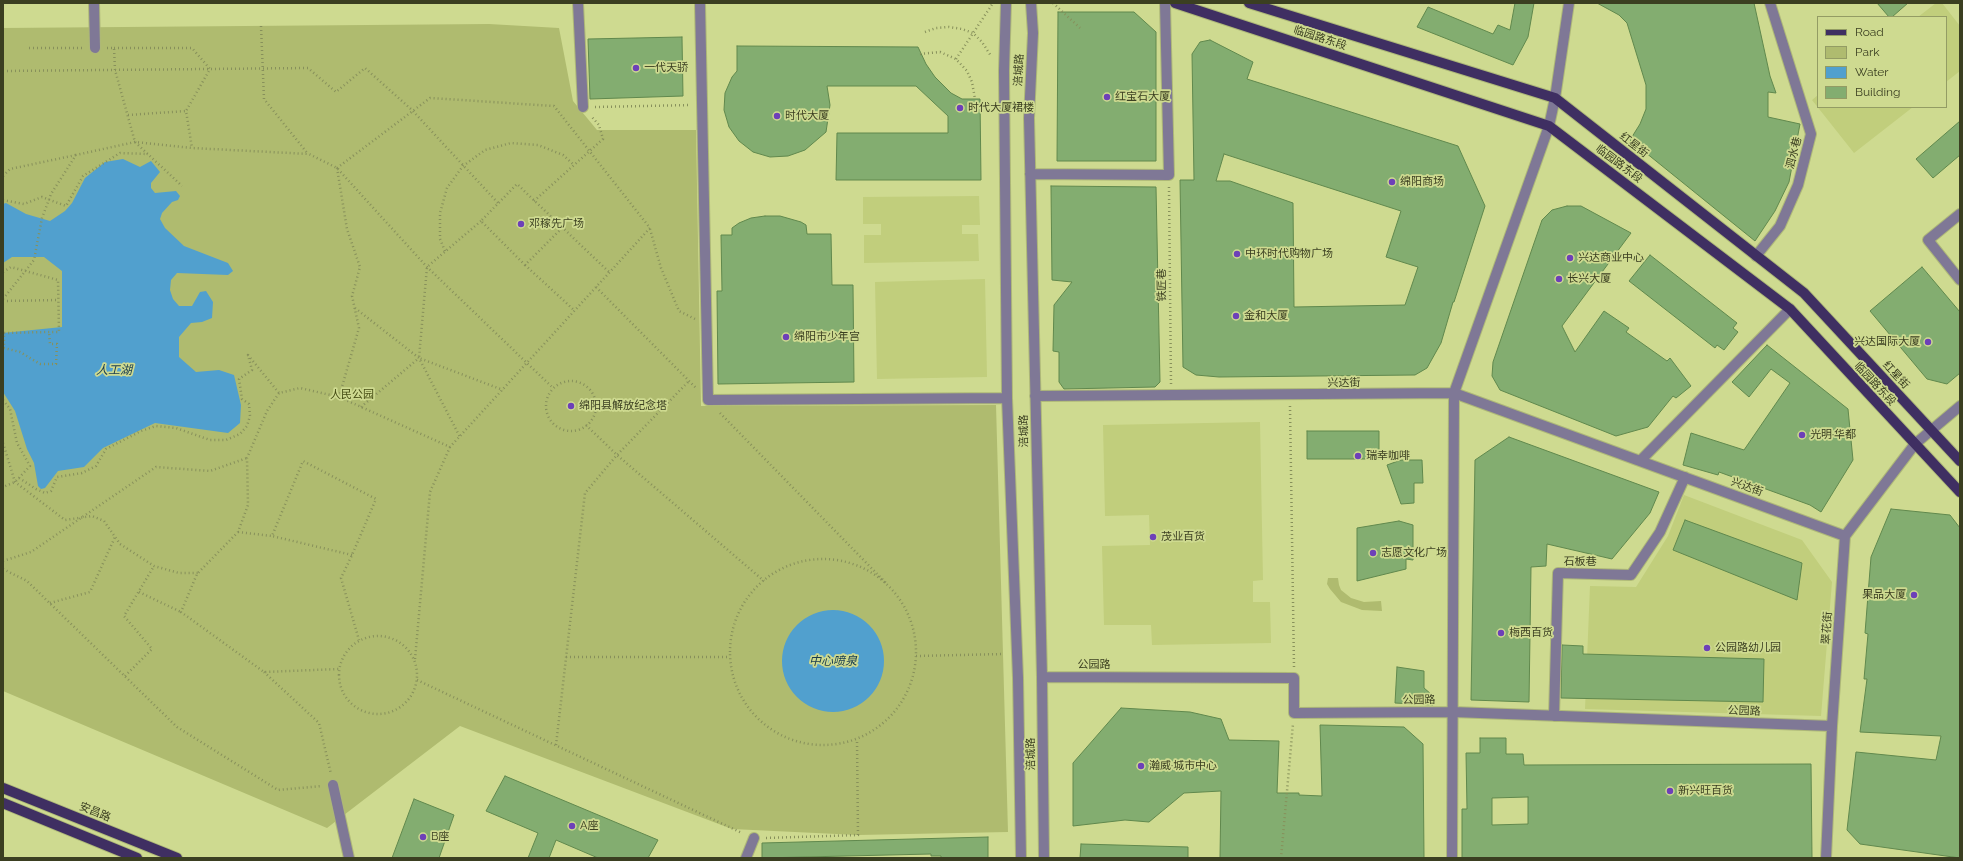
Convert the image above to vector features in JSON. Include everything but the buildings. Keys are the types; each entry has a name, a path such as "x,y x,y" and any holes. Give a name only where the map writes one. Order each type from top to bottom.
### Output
{"main road":[{"name":"临园路东段","path":"1175,3 1549,126 1790,309 1960,492"},
{"name":"红星街","path":"1249,3 1555,98 1804,293 1931,430"},
{"path":"1931,430 1960,461"},
{"name":"安昌路","path":"3,788 177,858"},
{"path":"3,803 137,858"}],"street":[{"path":"94,3 95,48"},
{"path":"578,3 583,108"},
{"path":"700,3 708,400 1007,398"},
{"name":"涪城路","path":"1006,3 1004,71 1007,398 1017,654 1021,858"},
{"name":"涪城路","path":"1031,3 1033,33 1029,118 1042,677 1044,858"},
{"path":"1030,174 1168,175 1165,3"},
{"path":"1452,858 1454,393 1549,126 1555,98 1569,3"},
{"name":"泗水巷","path":"1756,256 1780,226 1798,186 1811,134 1770,3"},
{"path":"1960,214 1928,240 1960,280"},
{"path":"1641,460 1790,309"},
{"name":"兴达街","path":"1035,396 1454,393 1641,460 1845,536"},
{"path":"1845,536 1915,444 1960,406"},
{"name":"石板巷","path":"1554,716 1558,572 1631,575 1660,532 1685,477"},
{"name":"翠花街","path":"1826,858 1832,726 1845,536"},
{"name":"公园路","path":"1042,677 1294,678 1294,713 1453,712 1832,726"},
{"path":"333,785 349,858"},
{"path":"746,858 754,838"}],"path":[{"path":"956,59 993,3"},
{"path":"1053,3 1080,28"},
{"path":"261,26 264,98 309,154"},
{"path":"925,32 949,27 973,33 982,42 993,60"},
{"path":"29,48 192,48 210,69"},
{"path":"114,48 115,70 135,142 182,186"},
{"path":"920,54 940,52 956,59 967,71 972,82 975,99"},
{"path":"3,71 308,68 336,92 365,68 412,110 498,203"},
{"path":"192,148 186,111 210,69"},
{"path":"337,168 412,110 430,98 554,106 650,228 661,268 679,311 706,325"},
{"path":"583,108 702,104"},
{"path":"534,201 604,139 599,125 583,108"},
{"path":"128,115 186,111"},
{"path":"3,176 10,170 135,142 192,148 309,154 337,168 427,267 528,362 553,388"},
{"path":"445,251 440,239 440,213 447,188 463,166 485,150 511,143 538,145 563,155 574,165"},
{"path":"3,200 24,204 42,198 66,206 83,176 120,153 149,154"},
{"path":"3,300 34,260 42,218 51,194 76,155"},
{"path":"337,168 347,229 360,267 352,296 359,328 338,396"},
{"name":"铁匠巷","path":"1168,175 1171,395"},
{"path":"460,437 419,358 427,267 481,221 517,184 610,273"},
{"path":"481,221 575,311"},
{"path":"525,264 562,228"},
{"path":"415,659 408,648 397,640 385,636 372,636 359,640 349,648 342,659 339,669 340,685 345,697 354,706 365,712 378,714 391,712 403,706 412,697 418,672 415,659 430,492 450,447 650,228"},
{"path":"3,272 11,267 58,280 59,332 49,332 4,333 4,348 20,352 40,364 56,364 57,344 50,344 49,332"},
{"path":"596,288 893,589 910,617 917,648 913,681 898,710 873,732 843,744 810,746 782,737 758,721 740,698 730,671 729,657 729,642 737,614 753,590 775,571 803,561 836,559 867,569 893,589"},
{"path":"3,300 58,300"},
{"path":"355,308 419,358 503,390"},
{"path":"19,478 36,490 45,493 51,490 57,477 82,473 96,466 106,449 141,431 156,426 176,428 210,440 226,440 240,434 248,426 250,416 249,404 242,399 239,379 252,370 248,354 279,394"},
{"path":"361,407 419,358"},
{"path":"568,381 575,381 589,389 596,404 592,419 586,425 579,429 567,430 555,425 550,419 546,403 548,395 553,388 568,381"},
{"path":"556,744 584,493 617,455 689,381"},
{"path":"182,612 197,574 200,573 238,532 248,505 247,458 267,411 279,394 300,388 338,396 450,447"},
{"path":"1290,395 1294,674"},
{"path":"3,400 10,409 17,443 30,466 15,482 3,487"},
{"path":"586,425 617,455 764,581"},
{"path":"3,443 15,482 65,520 92,516 104,522 120,544 154,566 179,573 200,573"},
{"path":"3,561 31,552 156,466 210,471 247,458"},
{"path":"272,536 302,461 376,499 341,578 359,640"},
{"path":"238,532 272,536 352,555"},
{"path":"50,604 90,592 115,537"},
{"path":"125,676 152,649 124,616 154,566"},
{"path":"3,569 27,581 177,727 278,790 333,785 319,723 264,672 182,612 138,592"},
{"path":"916,656 1017,654"},
{"path":"566,657 729,657"},
{"path":"264,672 339,669"},
{"path":"417,680 754,838 858,835 857,738"},
{"path":"1282,858 1294,713"}],"shaded area":[{"path":"1936,3 1942,3 1960,26 1960,71 1947,81 1947,16 1919,16"},
{"path":"1817,96 1817,106 1812,100"},
{"path":"1818,108 1912,108 1854,153"},
{"path":"979,196 980,225 962,225 962,234 978,234 979,261 864,263 864,235 881,235 881,224 863,224 863,197"},
{"path":"985,279 987,377 877,379 875,282"},
{"path":"1260,422 1263,580 1253,581 1253,602 1270,602 1271,643 1152,645 1151,625 1104,625 1102,546 1150,545 1149,515 1105,516 1103,425"},
{"name":"公园路幼儿园","path":"1684,495 1802,540 1832,582 1821,716 1585,709 1590,586 1636,587 1668,536"}],"green space":[{"name":"人民公园","path":"489,24 559,28 573,101 597,130 696,130 701,406 996,405 1008,832 858,835 732,829 460,726 327,828 3,691 3,28"},
{"path":"1328,578 1338,578 1341,590 1351,598 1364,602 1381,601 1382,611 1362,610 1341,602 1327,584"}],"water":[{"name":"人工湖","path":"123,159 140,167 151,161 160,172 151,183 151,188 155,193 176,191 180,196 178,200 172,202 162,213 160,219 165,228 184,246 228,263 233,271 228,275 177,273 171,280 170,290 173,299 179,306 192,306 200,292 206,291 213,302 212,318 202,322 191,323 179,337 179,357 196,372 219,370 234,375 241,405 240,423 228,433 155,423 103,448 84,467 58,471 45,488 41,489 38,486 34,463 27,449 15,411 3,392 3,333 62,327 62,271 44,257 12,257 3,263 3,204 6,203 26,214 50,221 65,211 72,203 85,178 105,162"},
{"name":"中心喷泉","path":"833,610 853,614 869,625 880,641 884,661 880,681 869,697 853,708 833,712 813,708 797,697 786,681 782,661 786,641 797,625 813,614"}],"place":[{"name":"一代天骄","path":"636,68"},
{"name":"红宝石大厦","path":"1107,97"},
{"name":"时代大厦裙楼","path":"960,108"},
{"name":"时代大厦","path":"777,116"},
{"name":"绵阳商场","path":"1392,182"},
{"name":"邓稼先广场","path":"521,224"},
{"name":"中环时代购物广场","path":"1237,254"},
{"name":"兴达商业中心","path":"1570,258"},
{"name":"长兴大厦","path":"1559,279"},
{"name":"金和大厦","path":"1236,316"},
{"name":"绵阳市少年宫","path":"786,337"},
{"name":"兴达国际大厦","path":"1928,342"},
{"name":"绵阳县解放纪念塔","path":"571,406"},
{"name":"光明·华都","path":"1802,435"},
{"name":"瑞幸咖啡","path":"1358,456"},
{"name":"茂业百货","path":"1153,537"},
{"name":"志愿文化广场","path":"1373,553"},
{"name":"果品大厦","path":"1914,595"},
{"name":"梅西百货","path":"1501,633"},
{"name":"公园路幼儿园","path":"1707,648"},
{"name":"瀚威·城市中心","path":"1141,766"},
{"name":"新兴旺百货","path":"1670,791"},
{"name":"A座","path":"572,826"},
{"name":"B座","path":"423,837"}]}
